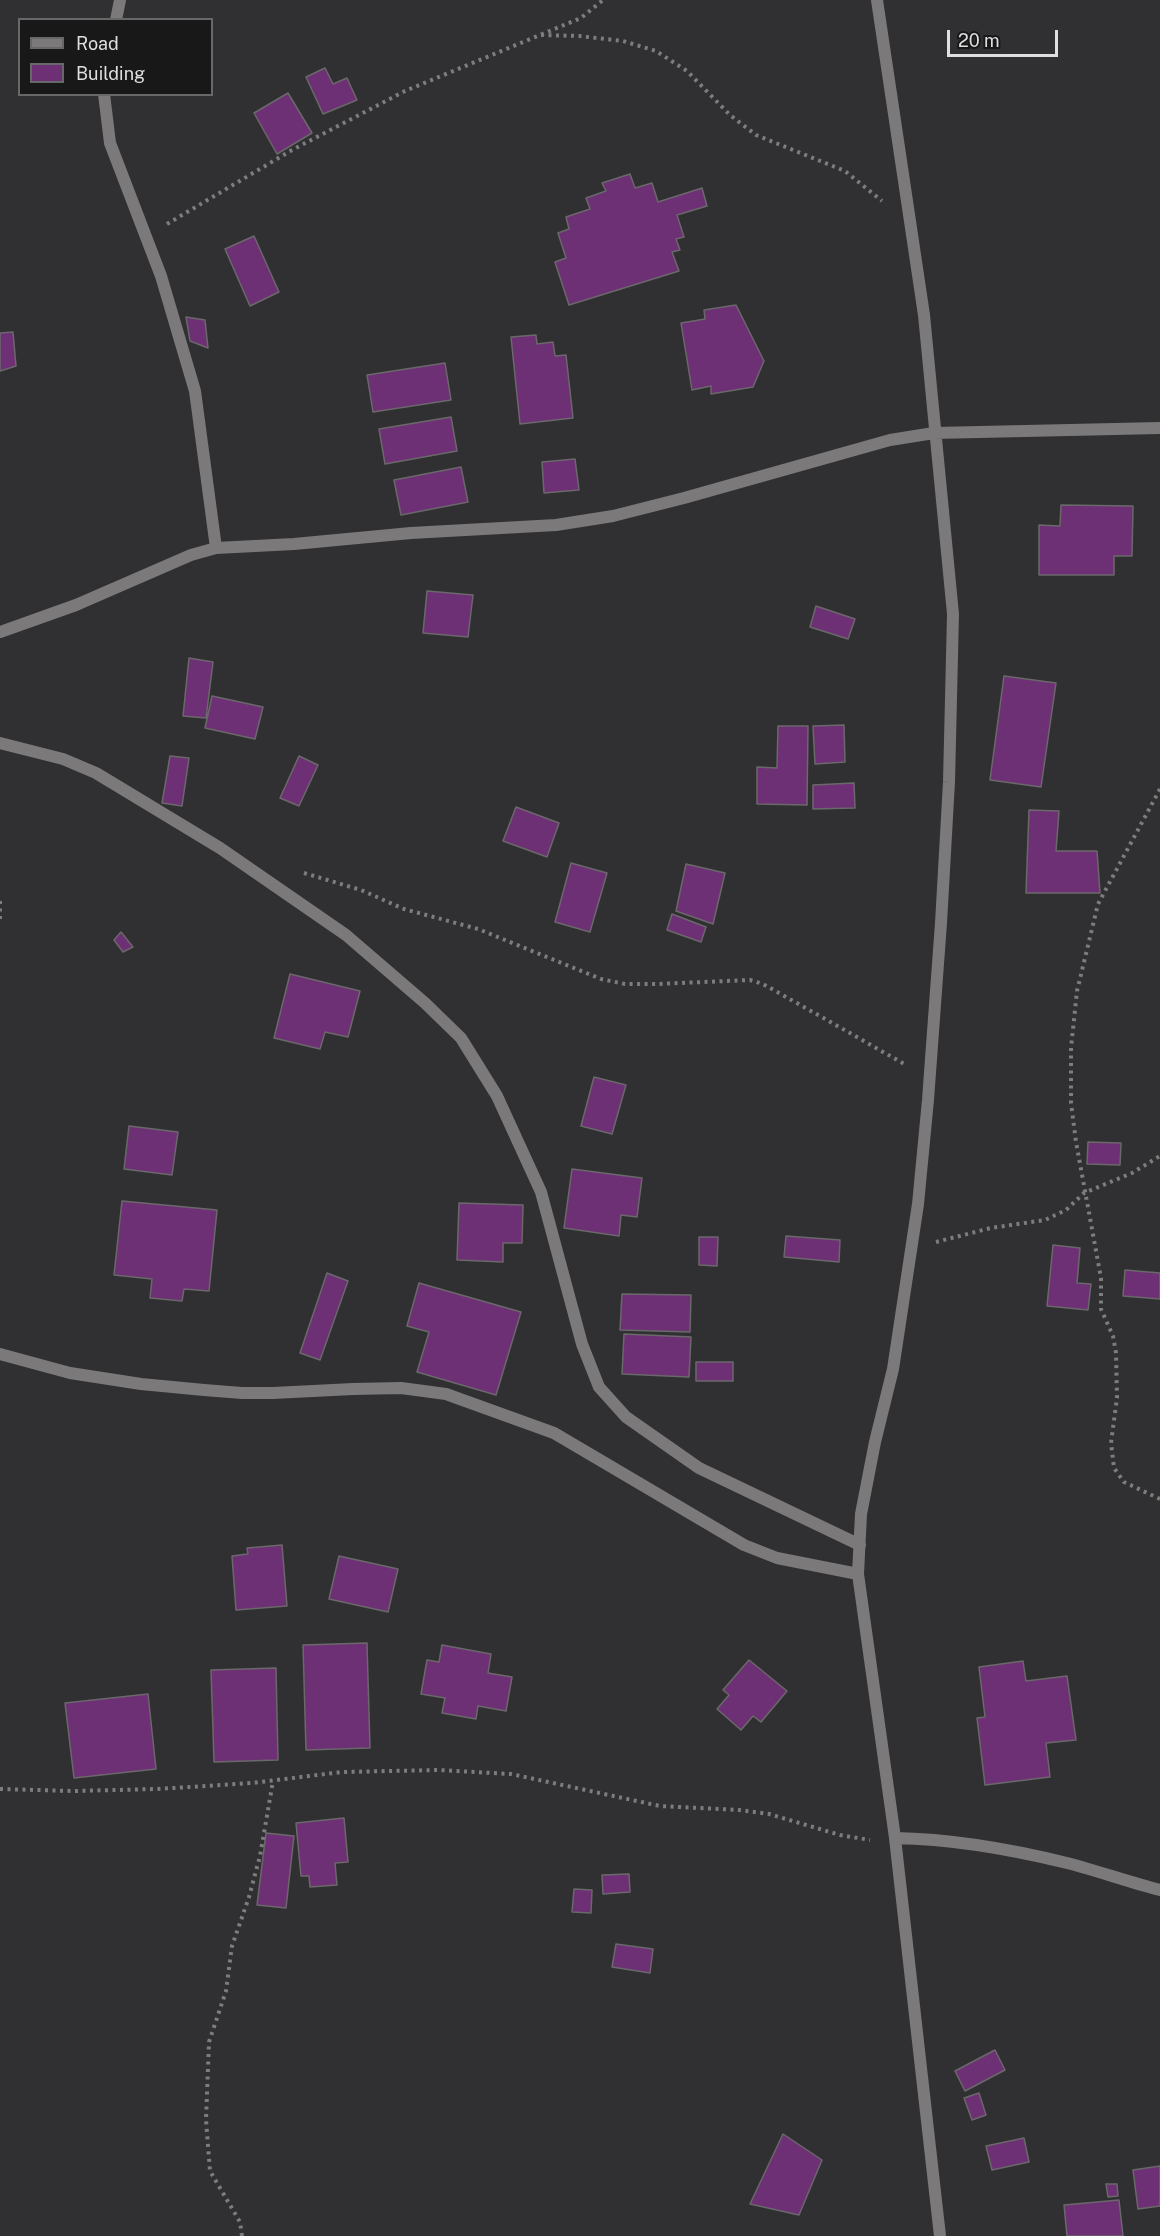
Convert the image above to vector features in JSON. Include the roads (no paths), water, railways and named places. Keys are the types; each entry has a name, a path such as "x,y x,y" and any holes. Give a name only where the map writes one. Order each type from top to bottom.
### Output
{"street":[{"path":"116,18 120,0"},
{"path":"877,0 924,315 953,614 949,782 930,1079 918,1204 893,1370 875,1442 861,1514 858,1574 895,1838 940,2236"},
{"path":"104,96 110,143 161,276 195,391 216,548"},
{"path":"0,632 76,605 191,555 216,548 294,544 411,533 556,525 613,516 890,440 934,433 1160,428"},
{"path":"0,743 63,759 96,773 211,842 346,935 425,1003 461,1038 491,1086 541,1192 582,1344 599,1387 626,1417 699,1467 860,1545"},
{"path":"0,1354 70,1373 141,1384 204,1390 273,1393 401,1388 446,1394 554,1433 744,1545 777,1558 858,1574"},
{"path":"895,1838 940,1839 984,1845 1067,1863 1160,1890"}]}
